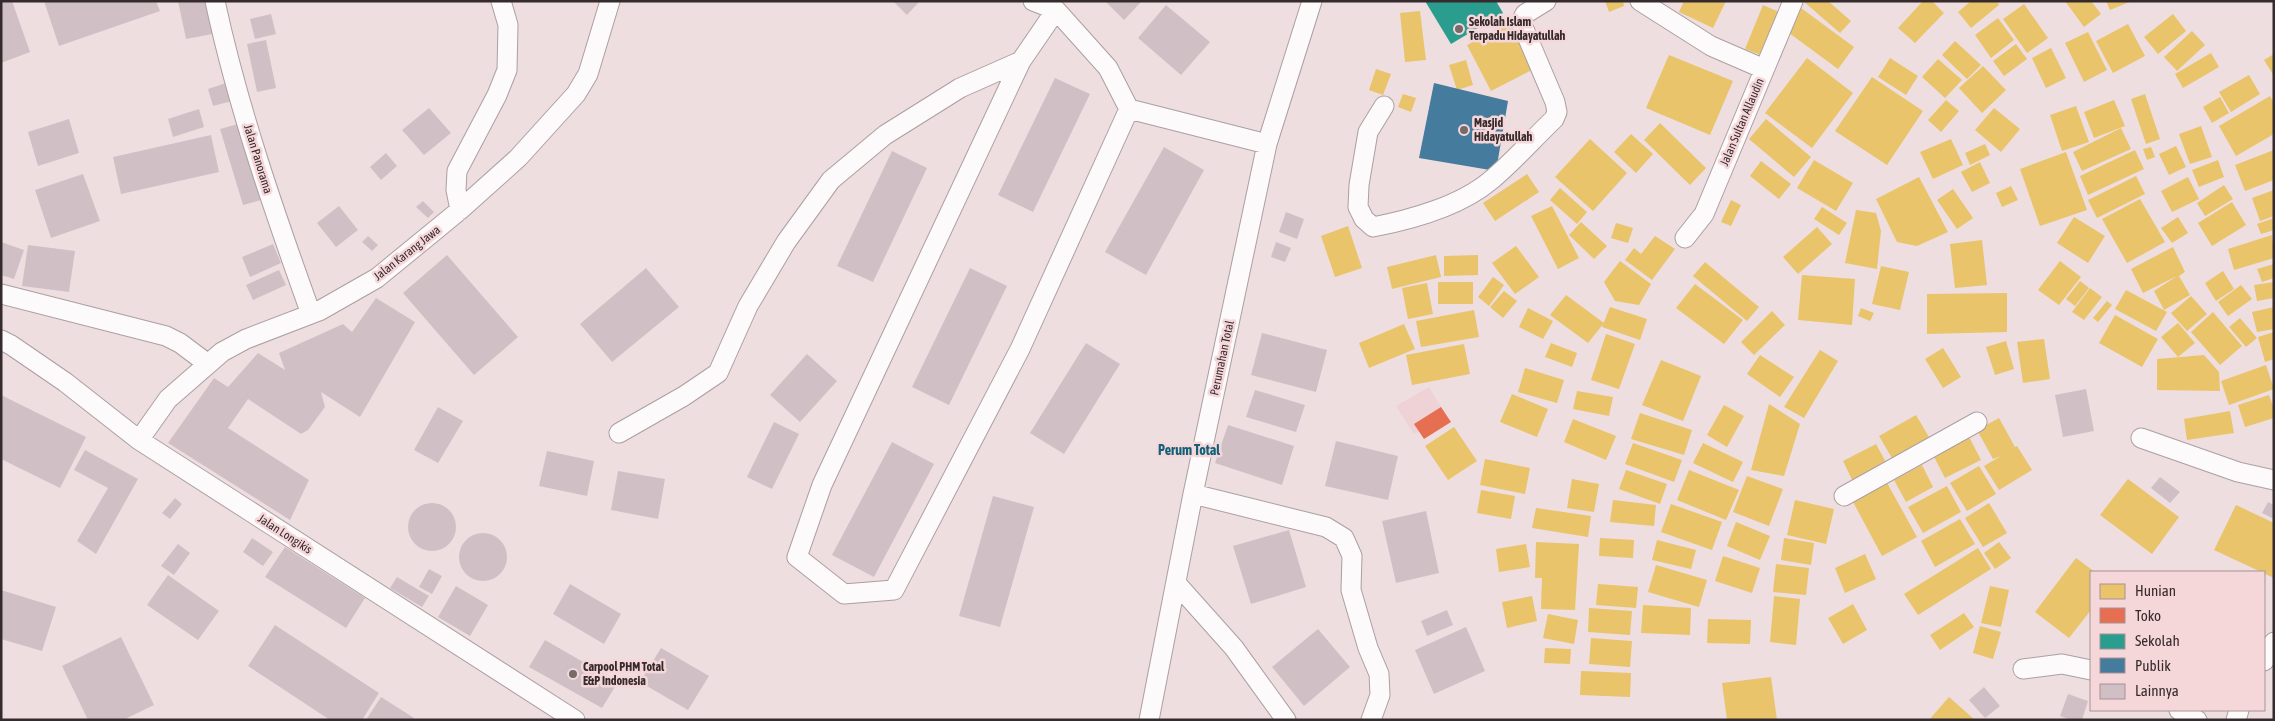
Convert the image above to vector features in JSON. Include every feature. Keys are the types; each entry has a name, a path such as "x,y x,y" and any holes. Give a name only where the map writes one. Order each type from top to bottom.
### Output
{"street":[{"name":"Jalan Panorama","path":"215,1 229,65 264,179 311,314"},
{"path":"460,210 456,190 457,171 497,95 507,70 508,25 501,1"},
{"name":"Jalan Karang Jawa","path":"139,440 168,399 222,352 246,339 311,314 377,278 460,210 518,158 576,94 588,74 610,1"},
{"path":"1033,1 1056,10 1108,68 1129,110 1267,144"},
{"name":"Perumahan Total","path":"1149,720 1193,494 1267,144 1312,1"},
{"path":"1384,106 1368,132 1359,185 1358,207 1364,219 1373,227 1416,217 1461,199 1490,182 1554,119 1557,112 1555,102 1521,22 1525,14 1546,1"},
{"path":"1640,1 1712,46 1764,69"},
{"name":"Jalan Sultan Allaudin","path":"1685,238 1704,214 1793,1"},
{"path":"1056,10 1021,61 822,485 797,557 844,594 894,590 1020,349 1129,110"},
{"path":"620,433 684,396 718,372 748,306 786,242 831,180 884,135 960,88 1021,61"},
{"path":"1,294 166,336 180,343 208,364"},
{"name":"Jalan Longikis","path":"1,340 65,382 139,440 575,720"},
{"path":"1844,496 1977,422"},
{"path":"2141,438 2238,472 2274,480"},
{"path":"1193,494 1326,527 1344,538 1352,556 1351,590 1368,648 1379,674 1380,695 1371,720"},
{"path":"1176,583 1234,648 1286,720"},
{"path":"2265,658 2274,642"},
{"path":"2023,669 2062,664 2090,670"},
{"path":"2180,711 2197,720"}],"shaded area":[{"path":"1429,387 1446,415 1414,434 1396,406"}],"building: Hunian":[{"path":"1605,1 1623,1 1624,6 1609,12"},
{"path":"1684,1 1726,1 1713,28 1679,12"},
{"path":"1803,1 1828,1 1851,21 1840,33"},
{"path":"1923,1 1932,1 1944,13 1915,43 1898,28"},
{"path":"1971,1 1997,1 1999,5 1971,28 1958,12"},
{"path":"2065,1 2091,1 2101,14 2084,27"},
{"path":"2106,1 2132,1 2110,10"},
{"path":"2024,4 2048,38 2027,53 2003,19"},
{"path":"1763,5 1779,12 1761,55 1745,49"},
{"path":"1801,8 1854,47 1838,69 1785,30"},
{"path":"1420,11 1426,60 1405,62 1400,13"},
{"path":"2173,14 2186,31 2158,54 2144,37"},
{"path":"1998,18 2014,40 1991,58 1975,35"},
{"path":"1510,22 1534,69 1491,91 1467,45"},
{"path":"2128,24 2145,56 2113,73 2096,41"},
{"path":"2192,31 2205,45 2177,71 2164,57"},
{"path":"2088,32 2107,70 2084,82 2065,43"},
{"path":"1955,41 1981,65 1967,79 1942,55"},
{"path":"2016,44 2027,59 2004,76 1993,61"},
{"path":"2051,48 2066,78 2046,88 2032,58"},
{"path":"2211,53 2219,67 2183,88 2175,74"},
{"path":"2274,54 2274,76 2264,60"},
{"path":"1669,55 1733,81 1710,135 1646,108"},
{"path":"1807,58 1853,93 1812,148 1765,113"},
{"path":"1890,58 1918,76 1906,95 1878,77"},
{"path":"1938,59 1962,80 1945,98 1922,77"},
{"path":"1466,60 1473,85 1457,90 1449,65"},
{"path":"1983,66 2006,90 1982,113 1959,88"},
{"path":"1376,69 1391,74 1383,95 1369,90"},
{"path":"2249,75 2260,94 2231,112 2219,92"},
{"path":"1872,77 1923,111 1887,165 1835,131"},
{"path":"1403,94 1416,98 1411,112 1398,107"},
{"path":"2145,94 2160,139 2146,144 2131,99"},
{"path":"2270,96 2274,103 2274,134 2236,156 2219,126"},
{"path":"2220,97 2229,113 2212,123 2203,107"},
{"path":"1946,100 1959,111 1941,132 1928,120"},
{"path":"2114,100 2125,126 2094,138 2084,112"},
{"path":"2076,106 2089,142 2062,151 2050,115"},
{"path":"1994,108 2020,129 2001,152 1975,130"},
{"path":"1766,119 1811,157 1794,177 1749,139"},
{"path":"1660,123 1706,168 1690,185 1644,140"},
{"path":"2201,126 2212,157 2190,164 2179,134"},
{"path":"2121,128 2131,149 2082,171 2073,152"},
{"path":"1631,134 1653,154 1636,173 1614,152"},
{"path":"1590,139 1627,173 1593,211 1555,177"},
{"path":"1951,139 1963,165 1933,179 1920,152"},
{"path":"1985,144 1990,155 1970,165 1965,153"},
{"path":"2176,146 2186,167 2169,175 2159,154"},
{"path":"2151,147 2155,157 2147,160 2143,149"},
{"path":"2135,150 2144,169 2088,195 2080,176"},
{"path":"2274,150 2274,180 2245,191 2235,165"},
{"path":"2066,152 2087,210 2040,226 2020,169"},
{"path":"1814,160 1853,183 1836,211 1797,188"},
{"path":"2218,160 2224,177 2199,187 2192,170"},
{"path":"1761,161 1791,184 1779,199 1750,176"},
{"path":"1980,162 1990,183 1972,192 1961,172"},
{"path":"1527,174 1539,192 1495,221 1483,203"},
{"path":"2136,176 2145,194 2097,218 2088,200"},
{"path":"1919,177 1948,232 1917,246 1897,242 1876,199"},
{"path":"2188,177 2199,199 2172,212 2161,191"},
{"path":"2224,185 2233,199 2205,216 2197,203"},
{"path":"2011,186 2018,200 2002,207 1996,193"},
{"path":"1560,188 1587,212 1577,224 1550,200"},
{"path":"1953,189 1973,218 1957,229 1937,200"},
{"path":"2274,190 2274,216 2260,221 2252,198"},
{"path":"2140,199 2165,242 2127,263 2102,219"},
{"path":"1731,200 1741,205 1731,226 1721,222"},
{"path":"2232,202 2246,225 2212,246 2198,223"},
{"path":"1552,206 1579,258 1558,269 1531,216"},
{"path":"1822,207 1847,223 1839,235 1814,219"},
{"path":"1856,210 1876,213 1881,231 1877,269 1845,263"},
{"path":"2074,217 2105,236 2088,263 2057,243"},
{"path":"2178,217 2188,233 2172,243 2161,228"},
{"path":"2274,218 2274,230 2261,234 2257,224"},
{"path":"1581,222 1607,246 1594,259 1569,235"},
{"path":"1616,223 1633,228 1628,243 1611,238"},
{"path":"1348,226 1362,268 1335,277 1321,236"},
{"path":"1817,227 1832,244 1798,274 1783,257"},
{"path":"2272,235 2274,258 2234,270 2228,249"},
{"path":"1655,236 1675,249 1652,280 1625,260 1634,248 1641,254"},
{"path":"1982,240 1987,285 1955,288 1950,244"},
{"path":"1516,246 1539,277 1515,294 1492,263"},
{"path":"2173,247 2185,272 2179,276 2190,295 2164,310 2154,291 2177,276 2143,293 2131,269"},
{"path":"1436,255 1441,277 1392,289 1387,267"},
{"path":"1478,255 1478,275 1444,276 1444,256"},
{"path":"1620,261 1651,284 1639,305 1615,301 1604,282"},
{"path":"2060,261 2081,277 2059,305 2038,290"},
{"path":"1705,262 1759,307 1747,321 1693,276"},
{"path":"2274,264 2274,278 2262,282 2257,269"},
{"path":"1881,266 1909,272 1900,310 1872,304"},
{"path":"2223,271 2234,289 2216,301 2205,283"},
{"path":"1802,275 1855,279 1852,325 1798,320"},
{"path":"1493,277 1504,285 1489,306 1478,297"},
{"path":"2080,281 2089,288 2075,306 2066,299"},
{"path":"1438,282 1473,282 1473,304 1438,304"},
{"path":"2274,282 2274,298 2257,301 2254,285"},
{"path":"1427,283 1433,314 1408,319 1402,288"},
{"path":"1695,284 1743,320 1724,344 1676,308"},
{"path":"2241,285 2252,299 2228,316 2218,302"},
{"path":"2090,288 2102,297 2084,320 2072,312"},
{"path":"2126,290 2167,312 2156,331 2115,309"},
{"path":"1504,291 1517,301 1503,318 1490,307"},
{"path":"2007,293 2007,332 1927,334 1927,294"},
{"path":"1566,295 1604,323 1588,343 1550,315"},
{"path":"2191,296 2207,314 2187,331 2171,313"},
{"path":"2107,301 2112,305 2098,322 2093,318"},
{"path":"1610,307 1647,319 1640,340 1602,327"},
{"path":"2274,307 2274,329 2257,332 2252,312"},
{"path":"1528,308 1553,321 1543,339 1519,327"},
{"path":"1861,308 1874,313 1870,321 1858,316"},
{"path":"1474,310 1479,337 1421,347 1416,321"},
{"path":"1772,311 1785,325 1754,355 1741,342"},
{"path":"2213,312 2242,346 2220,365 2191,332"},
{"path":"2115,315 2158,339 2142,367 2099,343"},
{"path":"2240,318 2257,338 2246,347 2229,327"},
{"path":"2178,323 2195,343 2178,357 2161,337"},
{"path":"1404,324 1415,349 1369,368 1359,343"},
{"path":"2274,332 2274,359 2265,362 2258,337"},
{"path":"1606,334 1635,344 1619,389 1591,380"},
{"path":"2044,339 2050,379 2023,383 2017,342"},
{"path":"2006,341 2014,369 1995,375 1986,347"},
{"path":"1551,343 1577,353 1572,367 1545,357"},
{"path":"1464,344 1470,374 1412,385 1406,355"},
{"path":"1943,348 1961,377 1943,388 1925,359"},
{"path":"1820,350 1838,361 1804,418 1784,407"},
{"path":"1760,355 1794,377 1780,397 1747,374"},
{"path":"2204,355 2219,372 2220,391 2157,390 2157,359"},
{"path":"1661,360 1701,376 1683,421 1642,405"},
{"path":"2266,365 2274,389 2229,405 2221,381"},
{"path":"1525,368 1564,380 1557,403 1518,392"},
{"path":"1577,391 1613,397 1609,416 1573,409"},
{"path":"1512,394 1548,409 1537,437 1500,422"},
{"path":"2269,395 2274,409 2274,418 2245,427 2238,405"},
{"path":"1769,404 1800,424 1784,476 1751,470"},
{"path":"1724,405 1744,416 1727,447 1707,435"},
{"path":"2230,411 2234,433 2187,440 2184,419"},
{"path":"1640,413 1692,430 1684,455 1631,439"},
{"path":"1916,415 1933,444 1896,465 1879,436"},
{"path":"1999,418 2015,447 2017,446 2032,470 1999,490 1984,466 2001,456 1993,459 1977,430"},
{"path":"1573,419 1616,436 1606,460 1564,442"},
{"path":"1454,427 1477,461 1448,480 1425,446"},
{"path":"1967,433 1981,460 1945,478 1931,451"},
{"path":"1633,443 1682,460 1674,482 1625,464"},
{"path":"1703,443 1743,462 1733,482 1693,463"},
{"path":"1876,444 1889,468 1855,486 1843,461"},
{"path":"1485,459 1530,468 1525,494 1480,485"},
{"path":"1922,465 1933,487 1906,502 1894,480"},
{"path":"1979,466 1996,494 1967,511 1950,483"},
{"path":"1626,470 1667,484 1660,504 1619,489"},
{"path":"1689,470 1739,490 1726,520 1677,500"},
{"path":"1747,476 1783,489 1769,526 1733,512"},
{"path":"1572,479 1599,484 1594,512 1567,508"},
{"path":"2128,479 2179,517 2152,554 2100,515"},
{"path":"1886,481 1917,537 1882,556 1852,500"},
{"path":"1947,486 1961,512 1923,533 1908,507"},
{"path":"1481,490 1515,496 1511,519 1477,513"},
{"path":"1613,500 1656,505 1654,526 1610,522"},
{"path":"1795,500 1834,509 1826,544 1787,535"},
{"path":"1989,503 2007,533 1983,547 1965,518"},
{"path":"1671,504 1722,522 1712,550 1661,532"},
{"path":"2236,505 2274,523 2274,578 2265,574 2265,571 2259,571 2214,550"},
{"path":"1536,508 1591,516 1588,537 1532,528"},
{"path":"1960,519 1975,544 1935,567 1921,541"},
{"path":"1736,522 1770,536 1760,560 1727,546"},
{"path":"1600,538 1634,540 1633,558 1599,556"},
{"path":"1784,538 1814,543 1811,565 1781,560"},
{"path":"1657,540 1696,550 1691,569 1652,560"},
{"path":"1536,542 1579,544 1575,610 1541,609 1542,578 1535,578"},
{"path":"1999,542 2011,558 1995,569 1984,553"},
{"path":"1526,544 1530,567 1499,572 1496,549"},
{"path":"1978,548 1991,569 1918,615 1904,594"},
{"path":"1865,554 1876,579 1845,593 1835,568"},
{"path":"1723,556 1760,568 1752,593 1715,581"},
{"path":"2076,558 2094,571 2090,571 2090,611 2069,638 2035,612"},
{"path":"1776,564 1809,568 1806,595 1773,592"},
{"path":"1656,565 1707,580 1699,607 1648,592"},
{"path":"1598,584 1638,587 1636,608 1596,605"},
{"path":"1990,586 2009,590 2001,627 1981,623"},
{"path":"1532,596 1537,621 1507,628 1502,602"},
{"path":"1774,596 1800,599 1796,645 1770,642"},
{"path":"1853,604 1867,630 1843,644 1828,618"},
{"path":"1643,605 1691,608 1690,635 1641,633"},
{"path":"1589,608 1632,611 1630,635 1588,632"},
{"path":"1964,613 1974,627 1940,650 1930,635"},
{"path":"1548,614 1578,620 1574,644 1543,638"},
{"path":"1708,619 1751,620 1750,644 1707,643"},
{"path":"1980,626 2001,632 1993,659 1973,653"},
{"path":"1591,638 1632,641 1630,667 1589,664"},
{"path":"1545,648 1571,649 1570,664 1544,663"},
{"path":"1581,671 1631,673 1630,697 1580,695"},
{"path":"1771,677 1777,720 1727,720 1722,683"},
{"path":"1949,697 1975,720 1929,720"}],"building: Toko":[{"path":"1441,407 1451,422 1424,439 1414,424"}],"building: Sekolah":[{"name":"Sekolah Islam Terpadu Hidayatullah","path":"1425,1 1496,1 1503,13 1451,44"}],"building: Publik":[{"name":"Masjid Hidayatullah","path":"1434,83 1508,101 1496,171 1419,158"}],"building: Lainnya":[{"path":"1,1 12,1 30,52 1,63"},
{"path":"44,1 156,1 160,11 59,46"},
{"path":"178,1 212,1 218,33 186,39"},
{"path":"893,1 917,1 919,2 907,15"},
{"path":"1105,1 1142,1 1124,20"},
{"path":"1166,5 1210,42 1181,75 1138,38"},
{"path":"271,14 276,34 255,39 250,19"},
{"path":"266,40 276,88 257,92 247,44"},
{"path":"1055,78 1090,94 1033,212 998,195"},
{"path":"226,83 232,101 213,106 208,89"},
{"path":"429,108 451,133 424,155 402,130"},
{"path":"199,109 204,127 173,137 168,119"},
{"path":"69,119 79,153 38,166 28,132"},
{"path":"238,124 261,200 243,205 220,129"},
{"path":"211,135 219,172 121,194 113,157"},
{"path":"1164,147 1204,170 1146,275 1105,252"},
{"path":"892,151 927,168 873,282 837,266"},
{"path":"386,153 397,166 381,180 370,167"},
{"path":"83,174 100,221 51,238 35,190"},
{"path":"423,201 434,212 428,218 416,207"},
{"path":"339,206 358,230 336,247 317,223"},
{"path":"1286,212 1304,219 1297,239 1279,232"},
{"path":"368,236 378,245 372,251 362,242"},
{"path":"1,242 24,250 14,279 1,275"},
{"path":"1276,242 1291,248 1285,262 1271,257"},
{"path":"273,244 281,263 250,277 242,257"},
{"path":"28,245 75,251 69,292 22,286"},
{"path":"447,255 518,337 474,375 403,293"},
{"path":"646,268 679,307 612,362 580,324"},
{"path":"970,268 1007,286 949,405 912,387"},
{"path":"279,270 286,285 253,300 246,285"},
{"path":"376,298 415,322 360,417 321,392 325,407 308,430 301,434 248,399 228,428 309,480 290,520 168,443 214,378 228,387 258,353 285,370 279,353 343,324 352,332"},
{"path":"1262,333 1327,350 1316,392 1251,375"},
{"path":"1086,343 1120,364 1064,454 1030,433"},
{"path":"807,354 837,381 800,422 770,395"},
{"path":"2086,389 2094,431 2063,437 2055,395"},
{"path":"1255,390 1305,405 1296,432 1246,417"},
{"path":"1,395 86,437 60,488 1,459"},
{"path":"438,407 463,421 438,463 414,450"},
{"path":"774,422 799,434 772,489 747,477"},
{"path":"1228,425 1294,446 1282,485 1215,463"},
{"path":"1336,441 1398,456 1388,500 1325,486"},
{"path":"892,442 934,464 874,577 832,555"},
{"path":"85,450 138,479 96,554 77,541 108,488 74,470"},
{"path":"547,451 594,461 587,496 539,486"},
{"path":"618,471 665,479 658,519 611,510"},
{"path":"2160,477 2180,492 2170,503 2151,488"},
{"path":"993,496 1034,507 1000,627 959,616"},
{"path":"175,498 182,504 170,519 162,513"},
{"path":"2268,502 2274,505 2274,519 2262,513"},
{"path":"432,503 441,505 449,510 454,518 456,527 454,536 449,544 441,549 432,551 423,549 415,544 410,536 408,527 410,518 415,510 423,505"},
{"path":"1426,511 1439,573 1396,583 1382,521"},
{"path":"1289,530 1306,587 1251,604 1233,546"},
{"path":"483,533 492,535 500,540 505,548 507,557 505,566 500,574 492,579 483,581 474,579 466,574 461,566 459,557 461,548 466,540 474,535"},
{"path":"252,538 273,552 263,566 243,552"},
{"path":"178,544 190,553 174,575 161,566"},
{"path":"285,547 365,598 346,628 265,577"},
{"path":"429,569 442,576 432,594 419,587"},
{"path":"168,575 219,611 198,640 147,605"},
{"path":"397,577 429,596 422,607 390,588"},
{"path":"570,584 621,614 604,644 553,614"},
{"path":"456,586 488,605 470,636 438,617"},
{"path":"1,590 56,607 42,651 1,639"},
{"path":"1447,610 1453,625 1427,636 1421,621"},
{"path":"275,625 379,693 362,720 330,720 248,666"},
{"path":"1466,627 1485,671 1434,694 1415,650"},
{"path":"1318,629 1350,667 1304,706 1272,667"},
{"path":"121,637 154,705 123,720 88,720 62,666"},
{"name":"Carpool PHM Total E&P Indonesia","path":"545,640 618,682 602,708 529,667"},
{"path":"661,648 709,676 688,710 640,682"},
{"path":"1984,687 2000,706 1985,718 1969,700"},
{"path":"2068,694 2088,701 2082,720 2072,720 2060,716"},
{"path":"381,697 414,718 413,720 366,720"}],"place":[{"name":"Sekolah Islam Terpadu Hidayatullah","path":"1459,29"},
{"name":"Masjid Hidayatullah","path":"1464,130"},
{"name":"Carpool PHM Total E&P Indonesia","path":"573,674"}],"district":[{"name":"Perum Total","path":"1189,450"}]}
